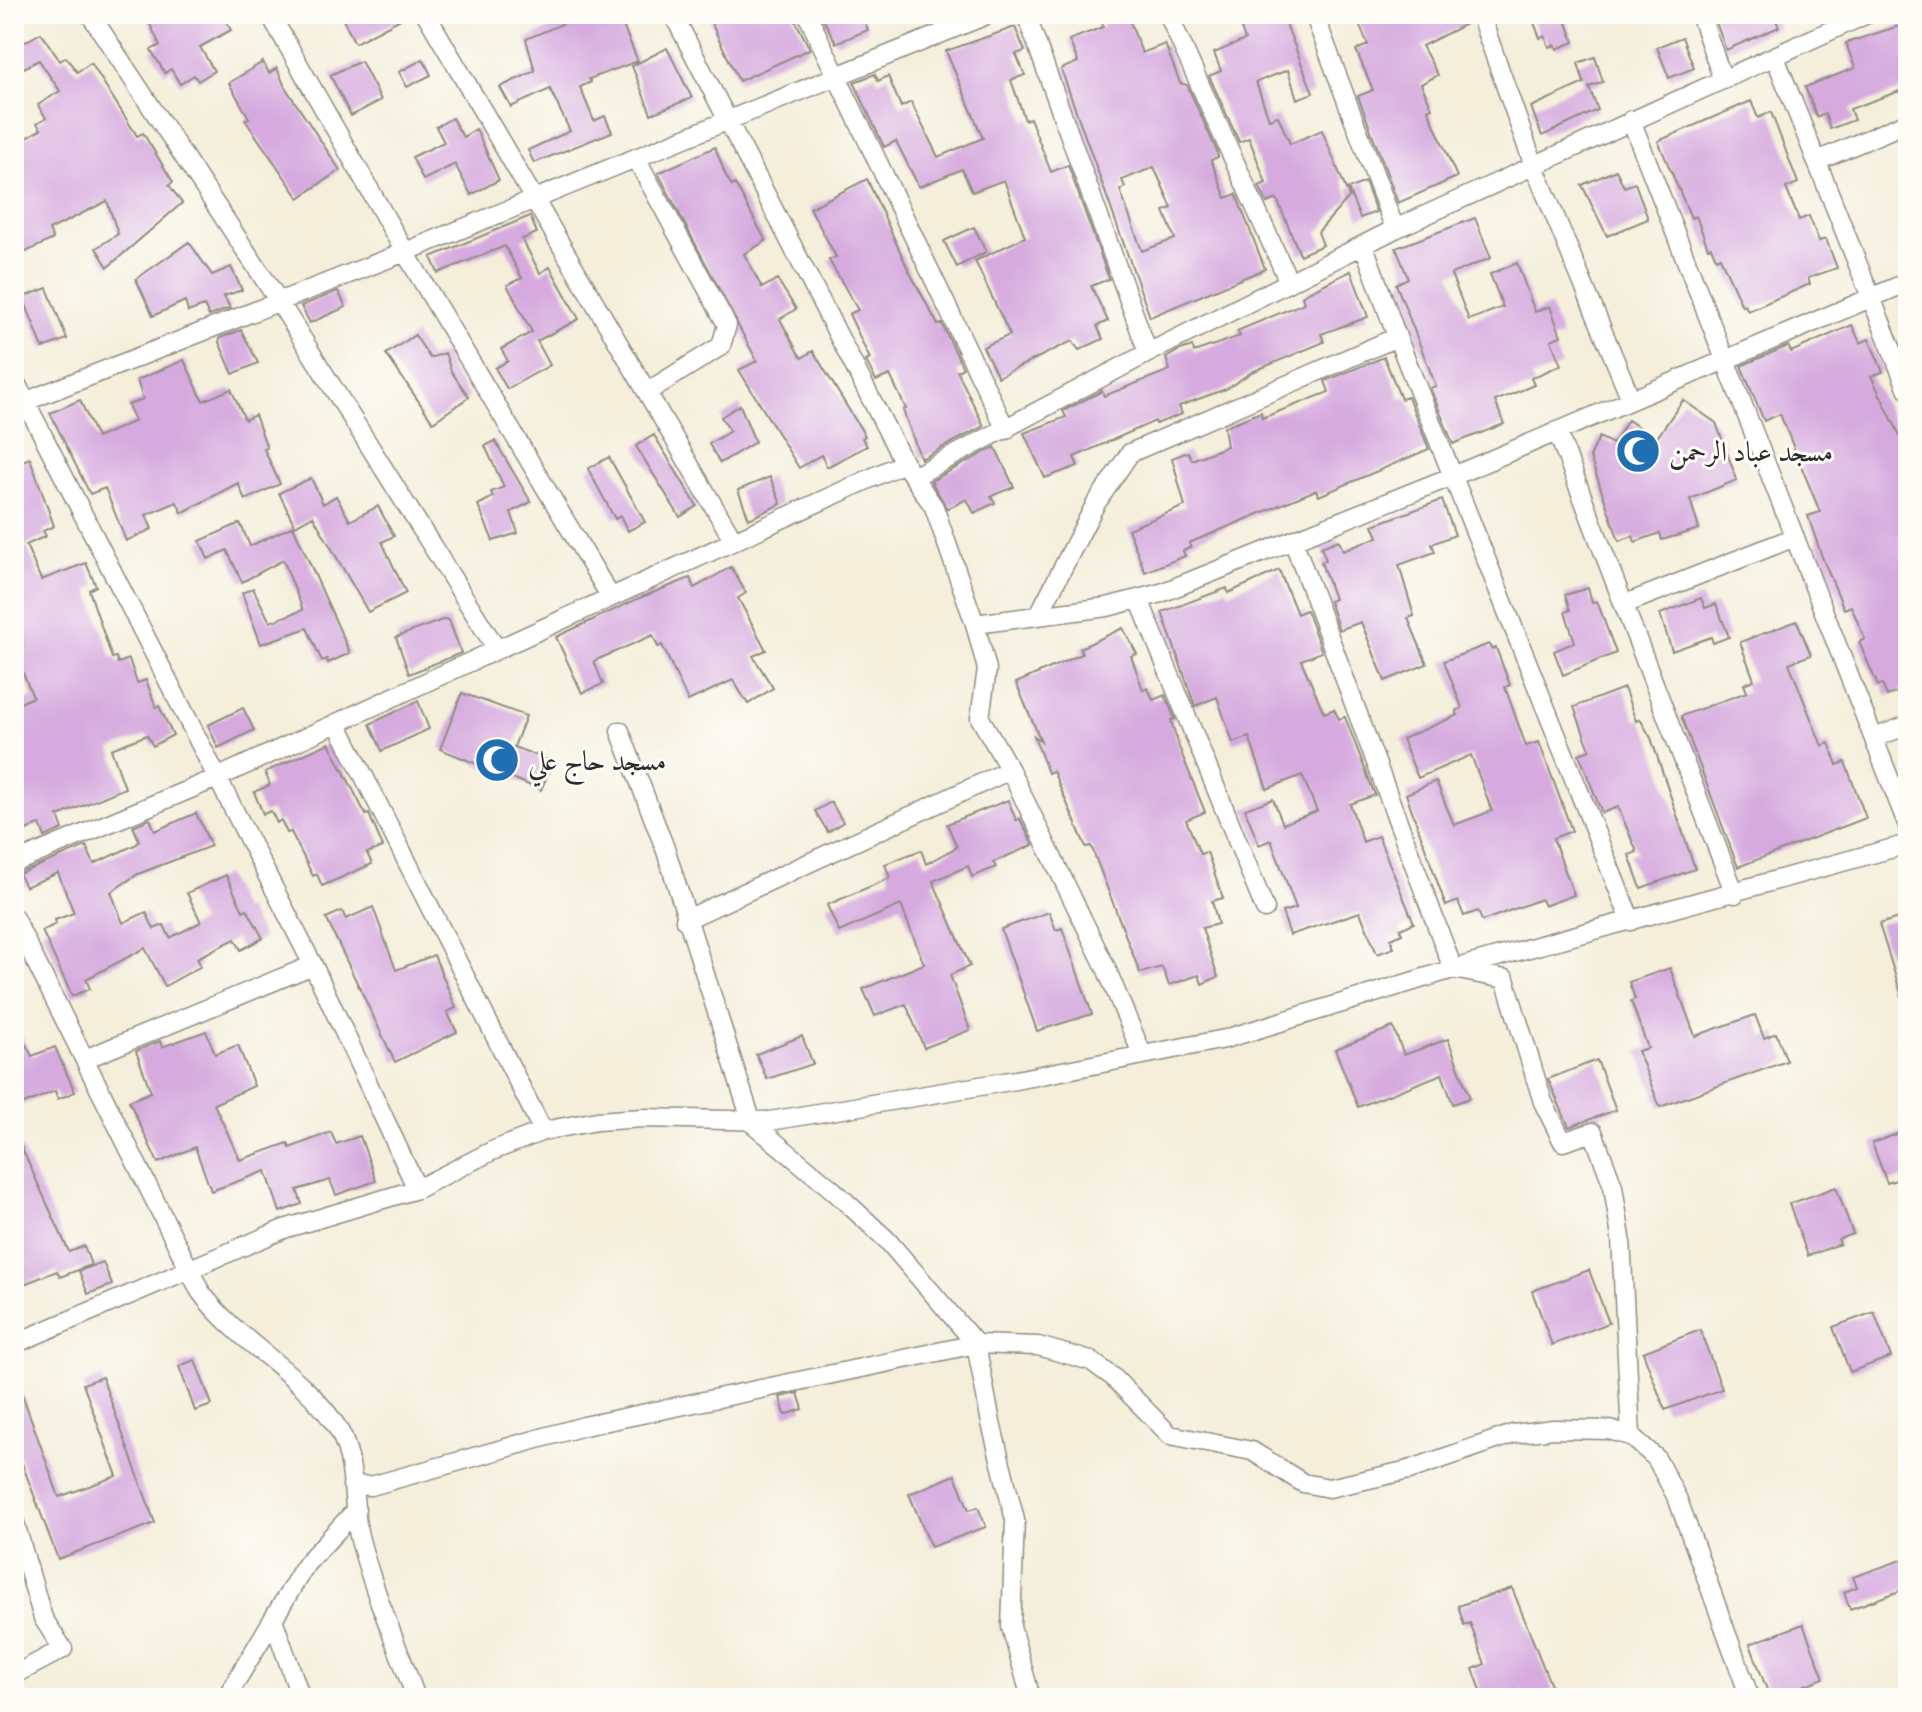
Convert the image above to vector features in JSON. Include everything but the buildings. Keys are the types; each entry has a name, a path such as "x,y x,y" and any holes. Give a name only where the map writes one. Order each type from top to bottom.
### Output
{"street":[{"path":"90,14 278,300 496,648"},
{"path":"270,14 405,252 610,596"},
{"path":"426,14 734,541"},
{"path":"673,14 910,469 934,507 975,624 987,669 980,718 1010,770 1106,968 1142,1054"},
{"path":"807,14 1006,430"},
{"path":"20,404 405,252 989,14"},
{"path":"1026,14 1148,353"},
{"path":"1168,14 1289,282"},
{"path":"1314,14 1395,229"},
{"path":"1480,14 1534,166 1631,399"},
{"path":"1700,14 1723,80"},
{"path":"14,863 219,777 734,541 1006,430 1148,353 1395,229 1867,14"},
{"path":"1775,57 1908,390"},
{"path":"1631,120 1908,826"},
{"path":"1817,161 1908,122"},
{"path":"636,158 727,325 721,346 647,392"},
{"path":"1364,246 1397,337 1631,921"},
{"path":"975,624 1139,599 1453,476 1908,282"},
{"path":"1038,616 1095,505 1130,453 1397,337"},
{"path":"14,379 20,404 219,777 313,965 417,1189"},
{"path":"1557,431 1735,894"},
{"path":"1625,604 1795,537"},
{"path":"1293,540 1453,969"},
{"path":"1139,599 1265,909"},
{"path":"337,723 543,1131"},
{"path":"1874,738 1908,725"},
{"path":"620,731 666,851 685,920 752,1123 833,1190 887,1240 976,1344 994,1439 1015,1520 1011,1627 1031,1698"},
{"path":"685,920 1010,770"},
{"path":"14,1344 190,1272 284,1229 417,1189 492,1151 543,1131 597,1121 643,1118 752,1123 1016,1080 1262,1030 1453,969 1908,844"},
{"path":"14,918 207,1301 327,1413 344,1440 360,1537 416,1698"},
{"path":"85,1059 313,965"},
{"path":"1453,969 1505,979 1543,1102 1563,1142 1593,1132 1613,1186 1621,1238 1631,1436"},
{"path":"352,1485 371,1486 584,1426 976,1344 1038,1346 1091,1361 1113,1377 1170,1435 1252,1451 1303,1483 1329,1488 1409,1470 1513,1434 1553,1429 1609,1430 1631,1436 1656,1458 1678,1500 1750,1698"},
{"path":"226,1698 306,1564 356,1510"},
{"path":"14,1520 43,1618 63,1649 14,1675"},
{"path":"273,1619 301,1698"}],"place":[{"name":"مسجد عباد الرحمن","path":"1638,451"},
{"name":"مسجد حاج علي","path":"497,760"}]}
